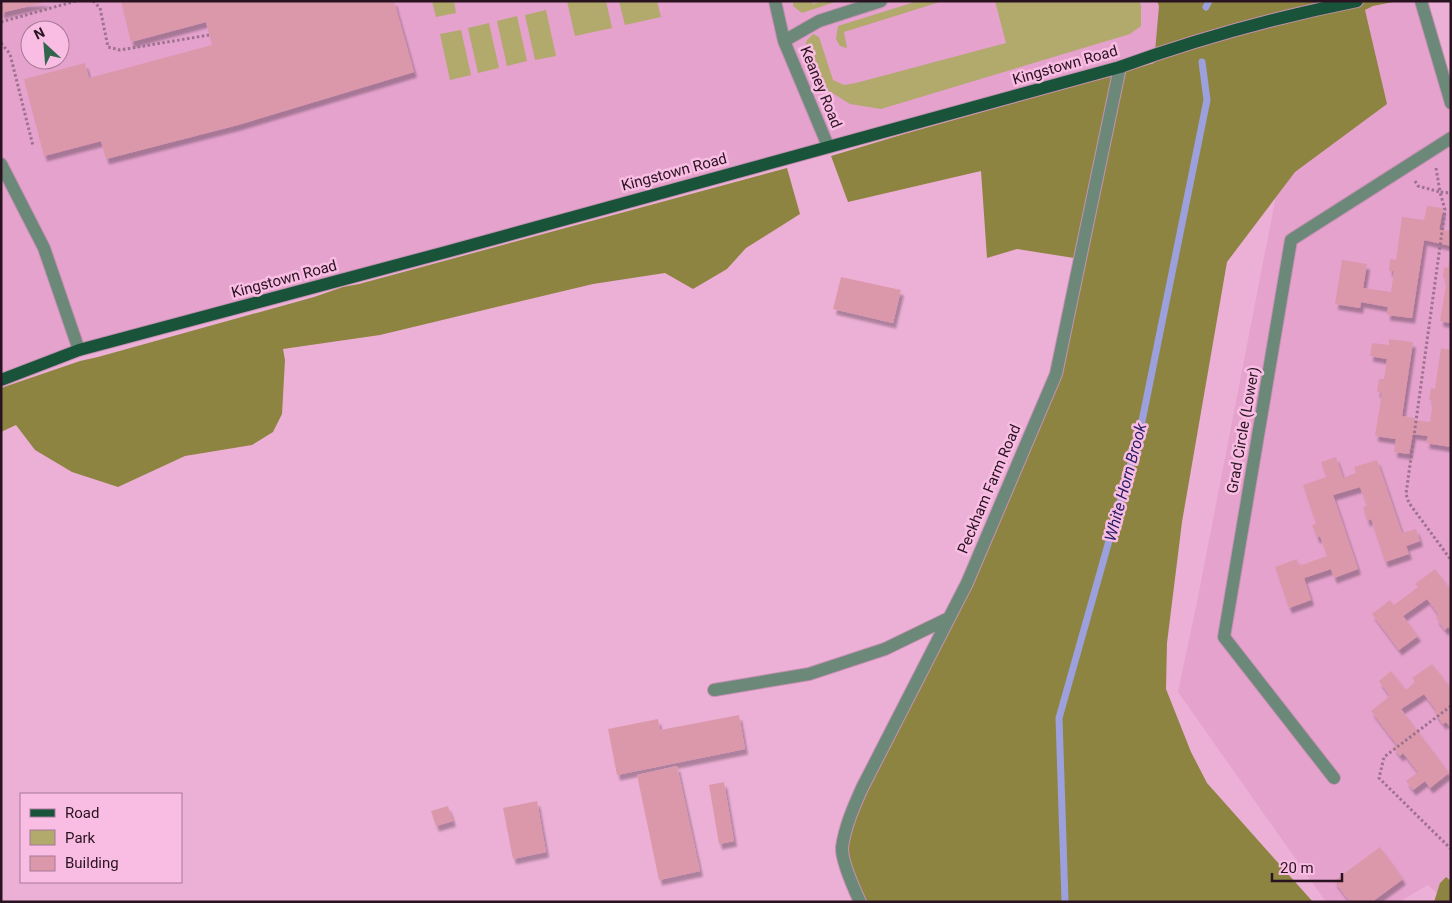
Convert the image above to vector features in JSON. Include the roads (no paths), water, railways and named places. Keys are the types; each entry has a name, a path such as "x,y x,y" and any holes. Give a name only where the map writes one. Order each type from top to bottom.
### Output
{"main road":[{"name":"Kingstown Road","path":"1,380 80,350 446,252 1120,67 1168,49 1312,10 1357,1"}],"street":[{"name":"Keaney Road","path":"775,1 784,41 828,146"},
{"name":"Keaney Road","path":"784,41 819,20 881,1"},
{"path":"1421,1 1451,102"},
{"name":"Peckham Farm Road","path":"860,902 846,868 842,848 850,818 862,788 967,583 1056,374 1120,67"},
{"name":"Grad Circle (Lower)","path":"1334,778 1224,637 1292,240 1451,138"},
{"path":"1,164 44,248 80,350"},
{"path":"714,690 809,674 884,649 949,618"}],"waterway":[{"name":"White Horn Brook","path":"1206,7 1209,1"},
{"name":"White Horn Brook","path":"1065,902 1059,718 1140,431 1207,100 1202,62"}]}
